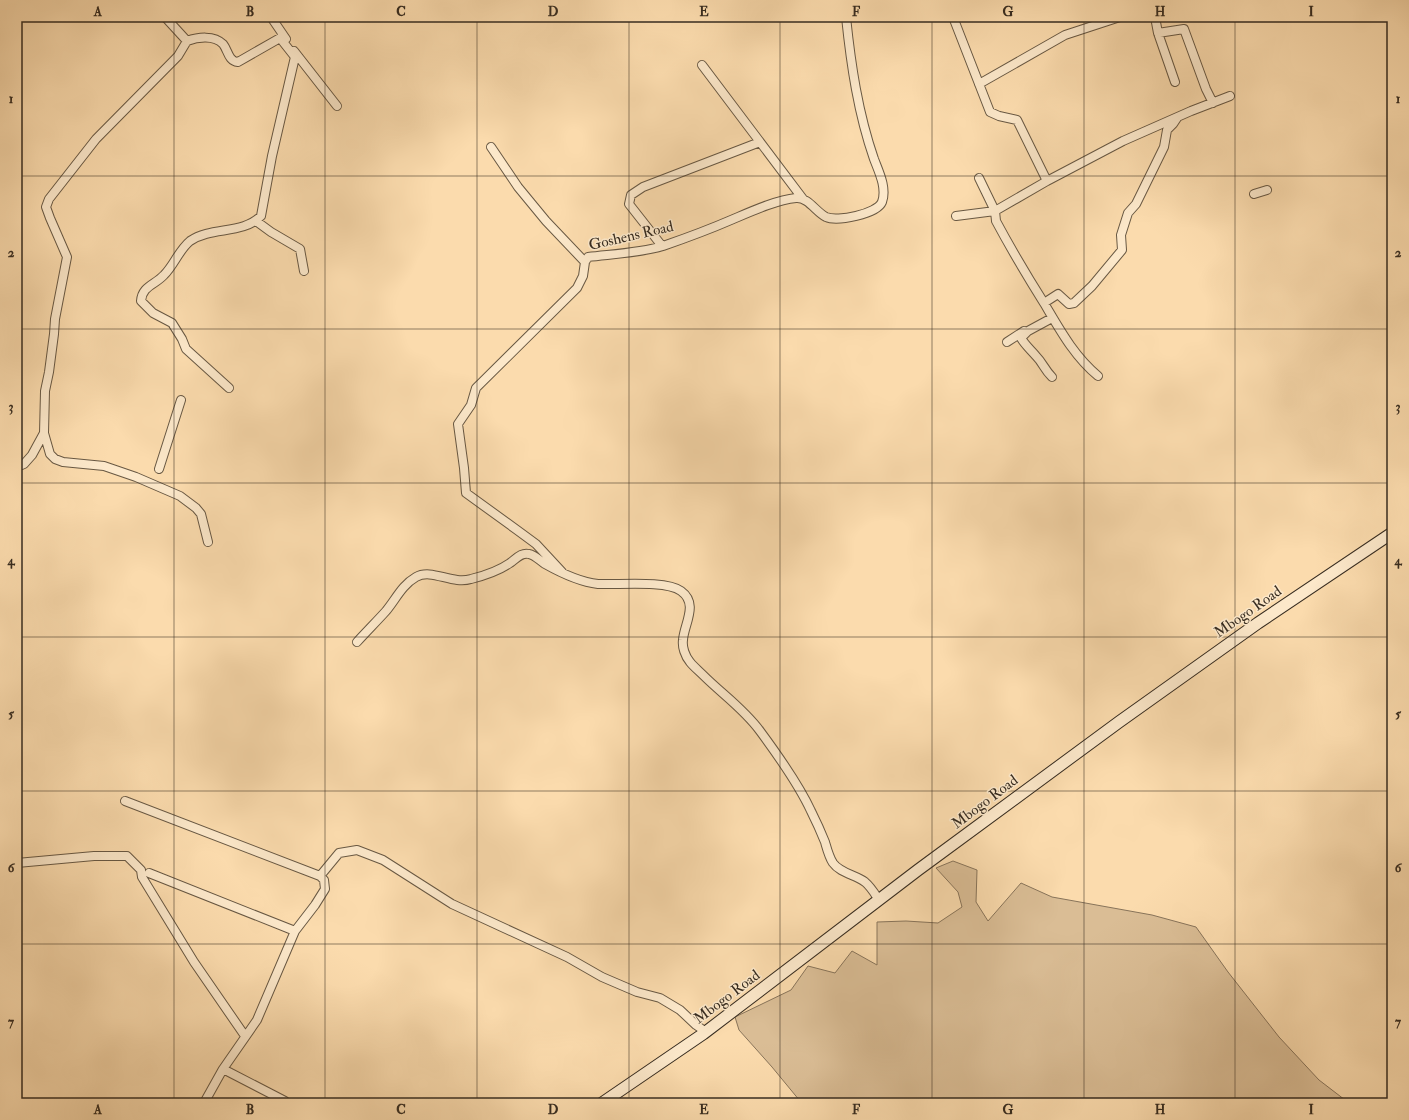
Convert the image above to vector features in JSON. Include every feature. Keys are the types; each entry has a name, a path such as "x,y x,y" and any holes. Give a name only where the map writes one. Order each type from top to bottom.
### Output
{"main road":[{"name":"Mbogo Road","path":"602,1103 706,1032 879,900 1120,722 1258,623 1392,533"}],"street":[{"path":"165,17 187,41"},
{"path":"271,17 309,71 337,106"},
{"path":"702,65 803,199 826,217 842,219 873,210 882,202 883,187 862,120 846,17"},
{"path":"953,17 990,112 999,116 1017,120 1047,181"},
{"path":"979,84 1065,34 1120,17"},
{"path":"1155,17 1158,33 1175,82"},
{"path":"1158,33 1184,30 1206,89 1213,103"},
{"path":"208,542 201,514 196,508 180,496 136,477 104,466 63,462 55,460 50,454 44,432 45,390 54,334 54,318 67,257 46,207 50,198 96,139 178,56 187,41 194,38 215,38 223,44 233,60 238,62 280,38 295,57 272,156 261,216 256,221 240,228 214,231 204,234 190,242 163,276 146,289 141,295 141,301 146,308 172,324 186,349 230,388"},
{"path":"956,216 995,211 1047,181 1123,141 1230,96"},
{"path":"1008,342 1045,321 1046,306 1058,294 1069,304 1074,303 1092,286 1122,250 1121,235 1128,213 1136,204 1164,147 1167,130 1178,117"},
{"path":"662,246 629,204 631,195 643,187 760,142"},
{"path":"491,147 518,187 546,221 584,262"},
{"path":"979,178 995,211 996,221 1052,318 1074,352 1088,368 1098,376"},
{"path":"1254,194 1267,190"},
{"name":"Goshens Road","path":"562,572 536,544 466,493 458,424 471,405 476,388 576,288 583,276 584,262 588,258 638,252 662,246 757,209 795,198 803,199"},
{"path":"256,221 271,232 300,249 304,271"},
{"path":"1052,318 1028,331 1021,338 1052,377"},
{"path":"159,469 181,400"},
{"path":"17,467 24,464 32,455 44,432"},
{"path":"358,642 406,584 417,576 430,574 463,581 502,568 517,557 527,553 562,572 589,583 656,584 680,590 686,596 690,612 683,640 684,651 690,661 717,688 743,710 760,730 804,796 824,840 830,858 834,864 839,870 867,883 879,900"},
{"path":"125,801 320,876 324,880 325,889 295,931 257,1020 223,1069 204,1103"},
{"path":"320,876 338,853 357,850 383,860 452,904 567,957 602,977 637,992 660,998 680,1010 706,1032"},
{"path":"17,863 94,856 127,856 141,870 142,877 194,962 245,1036"},
{"path":"149,873 295,931"},
{"path":"223,1069 285,1100"}],"shaded area":[{"path":"953,861 977,870 976,902 988,921 1021,883 1052,897 1152,915 1196,927 1228,972 1279,1037 1319,1080 1349,1103 802,1103 739,1030 735,1017 791,990 808,966 835,973 852,951 877,965 877,922 906,921 938,923 962,907 958,892 936,868"}]}
